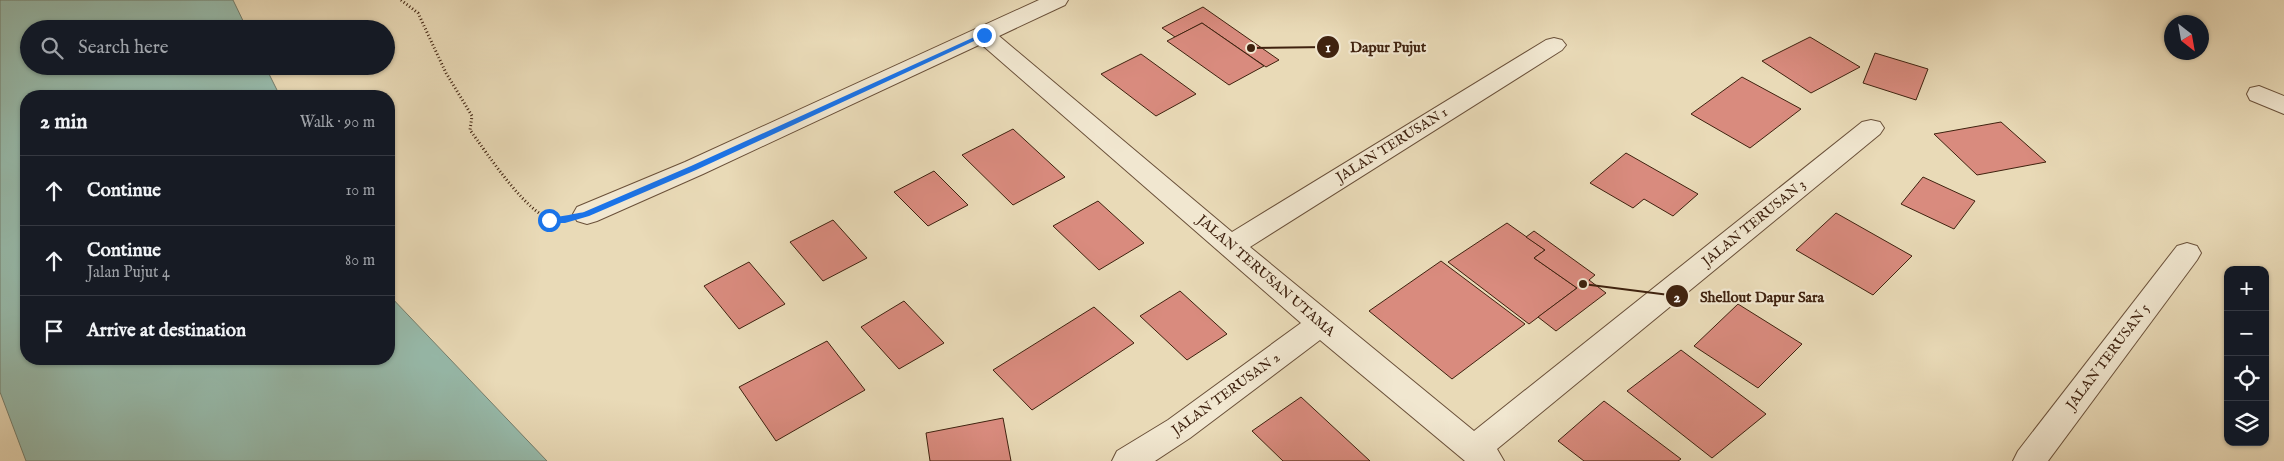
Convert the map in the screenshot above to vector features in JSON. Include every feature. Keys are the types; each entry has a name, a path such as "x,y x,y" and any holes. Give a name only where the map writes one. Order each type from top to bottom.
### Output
{"street":[{"path":"586,214 694,168 1057,0"},
{"name":"JALAN TERUSAN UTAMA","path":"984,35 1322,324 1481,455"},
{"name":"JALAN TERUSAN 1","path":"1231,246 1554,45"},
{"path":"2259,94 2284,106"},
{"name":"JALAN TERUSAN 3","path":"1481,455 1871,128"},
{"name":"JALAN TERUSAN 5","path":"2029,461 2187,253"},
{"name":"JALAN TERUSAN 2","path":"1128,461 1180,428 1322,324"}],"path":[{"path":"401,0 418,14 446,73 472,116 470,130 507,179 537,212 549,220 565,220 586,214"}],"shaded area":[{"path":"0,0 233,0 243,20 20,20 20,75 270,75 277,90 20,90 20,365 395,365 395,301 547,461 26,461 0,392"}],"building":[{"path":"1203,7 1279,60 1266,67 1202,23 1175,37 1162,28"},
{"path":"1202,23 1264,66 1229,85 1167,41"},
{"path":"1810,37 1860,67 1811,93 1762,61"},
{"path":"1875,53 1928,69 1916,100 1863,83"},
{"path":"1141,54 1196,94 1156,116 1101,74"},
{"path":"1742,77 1801,109 1750,148 1691,114"},
{"path":"2001,122 2046,162 1977,175 1934,134"},
{"path":"1013,129 1065,177 1013,205 962,155"},
{"path":"1626,153 1698,194 1673,216 1644,199 1633,208 1590,183"},
{"path":"934,171 968,205 928,226 894,192"},
{"path":"1923,177 1975,201 1954,229 1901,204"},
{"path":"1098,201 1144,243 1099,270 1053,226"},
{"path":"1836,213 1912,256 1873,295 1796,250"},
{"path":"833,220 867,258 823,281 790,242"},
{"path":"1507,223 1545,250 1534,258 1577,288 1529,324 1448,262"},
{"path":"1534,231 1595,275 1589,280 1606,293 1556,331 1538,317 1577,288 1534,258 1545,250 1526,237"},
{"path":"1441,261 1525,324 1452,379 1369,311"},
{"path":"749,262 785,304 739,329 704,286"},
{"path":"1180,291 1227,334 1187,360 1140,316"},
{"path":"904,301 944,343 899,369 861,327"},
{"path":"1738,304 1802,344 1758,388 1694,346"},
{"path":"1094,307 1134,343 1032,410 993,370"},
{"path":"827,341 865,390 776,441 739,387"},
{"path":"1681,350 1766,414 1712,458 1627,391"},
{"path":"1301,397 1370,461 1283,461 1252,431"},
{"path":"1604,401 1681,459 1678,461 1584,461 1558,441"},
{"path":"1003,418 1011,461 930,461 926,433"}],"place":[{"name":"Dapur Pujut","path":"1251,48"},
{"name":"Shellout Dapur Sara","path":"1583,284"}],"route":[{"path":"549,220 565,220 586,214 694,168 984,35"}]}
